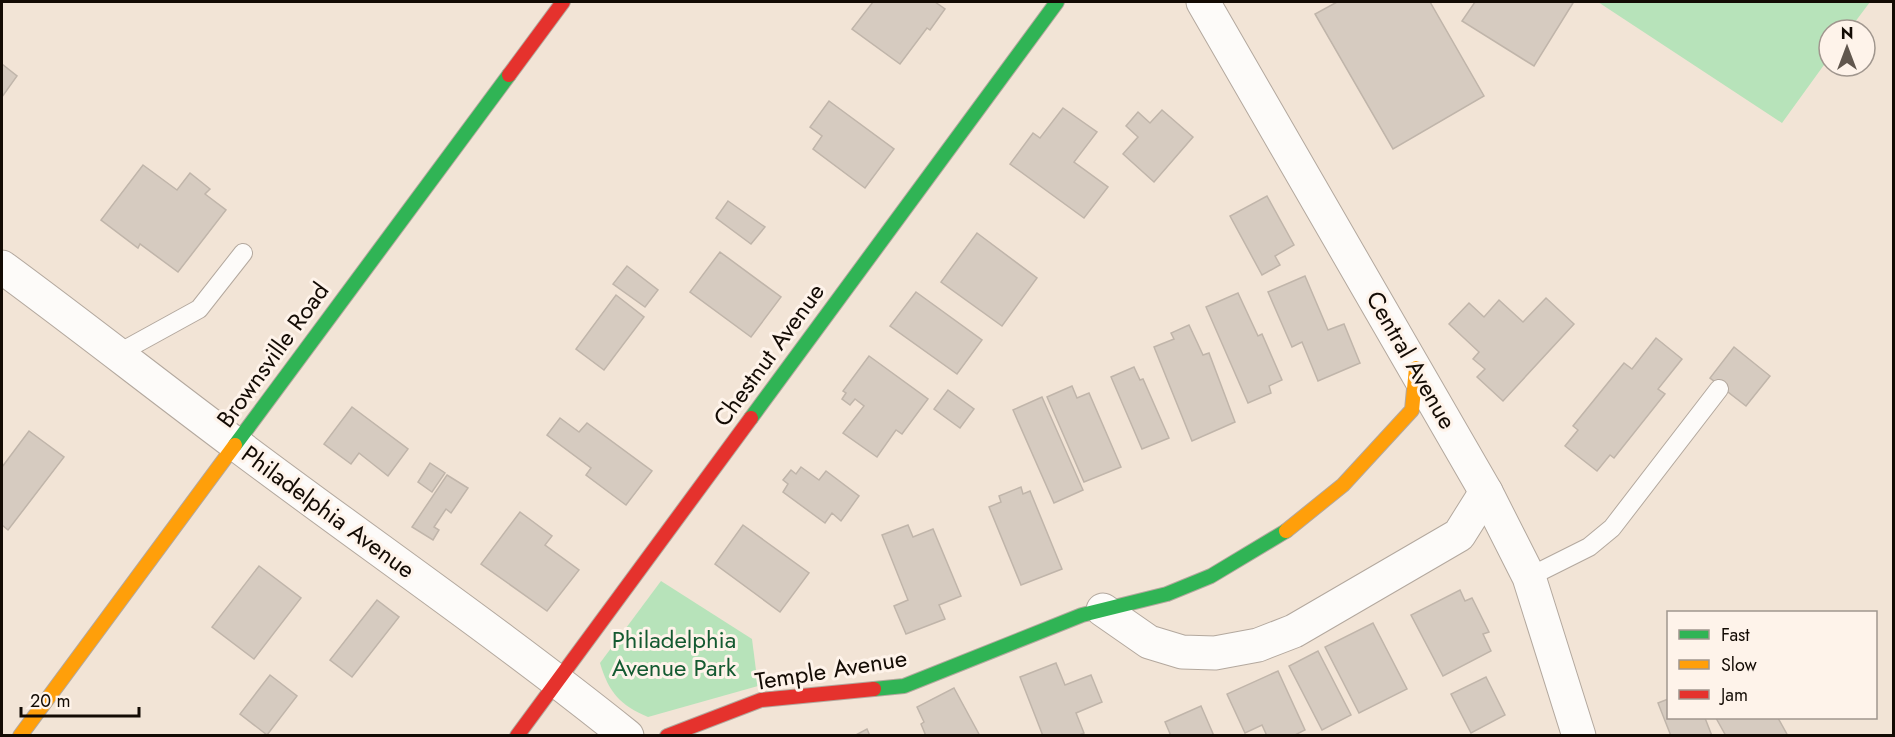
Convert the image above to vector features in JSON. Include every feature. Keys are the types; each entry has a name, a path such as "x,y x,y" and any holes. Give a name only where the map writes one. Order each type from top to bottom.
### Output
{"street":[{"name":"Brownsville Road","path":"20,735 563,2"},
{"name":"Chestnut Avenue","path":"517,735 1057,2"},
{"name":"Central Avenue","path":"1203,2 1416,368 1529,577 1579,735"},
{"name":"Philadelphia Avenue","path":"2,267 119,353 236,444 558,681 627,735"},
{"name":"Temple Avenue","path":"667,735 760,700 903,687 1082,615 1167,594 1211,576 1258,550 1302,521 1343,485 1412,410 1416,368"},
{"path":"1103,610 1149,642 1182,652 1215,653 1258,645 1294,631 1459,535 1485,492"}],"lane":[{"path":"119,353 199,309 243,253"},
{"path":"1529,577 1589,547 1612,528 1719,389"}],"green space":[{"path":"1598,2 1870,2 1858,18 1817,18 1817,75 1782,123"},
{"name":"Philadelphia Avenue Park","path":"661,581 752,639 758,686 648,717 630,708 617,697 607,682 600,663"}],"building":[{"path":"873,2 935,2 945,9 930,30 927,28 900,64 852,29"},
{"path":"1337,2 1430,2 1484,96 1393,149 1315,14"},
{"path":"1475,2 1573,3 1534,66 1462,21"},
{"path":"2,64 17,76 2,97"},
{"path":"829,101 894,149 865,188 813,149 822,136 810,127"},
{"path":"1063,108 1097,132 1074,162 1108,187 1084,218 1010,164 1033,133 1040,138"},
{"path":"1162,110 1193,137 1154,182 1123,154 1138,137 1126,126 1138,112 1150,123"},
{"path":"143,165 177,190 190,173 210,189 205,194 226,210 178,272 140,244 138,248 101,220"},
{"path":"1267,196 1294,245 1275,256 1280,265 1262,275 1230,216"},
{"path":"728,201 765,227 751,244 716,218"},
{"path":"977,233 1037,278 1002,326 941,282"},
{"path":"720,252 781,297 751,337 690,292"},
{"path":"627,266 658,290 645,307 613,284"},
{"path":"1305,276 1328,330 1344,324 1360,363 1318,381 1302,342 1292,347 1268,292"},
{"path":"916,292 982,340 957,374 890,326"},
{"path":"1238,293 1258,336 1262,334 1282,380 1269,386 1271,393 1248,403 1206,307"},
{"path":"616,295 644,317 604,370 576,349"},
{"path":"1546,298 1574,324 1503,401 1477,377 1485,369 1473,359 1479,352 1449,324 1469,303 1484,317 1499,300 1523,322"},
{"path":"1189,325 1203,355 1209,353 1235,422 1192,441 1154,347 1174,339 1171,333"},
{"path":"1656,338 1682,359 1658,389 1665,394 1614,458 1610,455 1597,471 1565,446 1578,430 1573,426 1624,363 1632,369"},
{"path":"1734,347 1770,376 1746,406 1710,378"},
{"path":"869,356 928,399 902,434 896,430 877,457 843,433 864,406 855,399 850,405 842,399 846,393 843,391"},
{"path":"1134,367 1140,380 1143,379 1169,438 1142,449 1111,377"},
{"path":"1072,386 1077,398 1089,393 1121,467 1084,482 1047,397"},
{"path":"948,390 974,409 960,428 934,409"},
{"path":"1042,397 1083,490 1054,503 1013,410"},
{"path":"352,407 408,449 388,476 359,453 351,464 324,444"},
{"path":"560,418 579,432 587,423 652,471 626,505 586,475 591,468 547,435"},
{"path":"29,431 64,457 8,530 2,525 2,467"},
{"path":"430,463 445,473 432,492 418,482"},
{"path":"801,467 819,480 826,471 859,496 841,521 832,513 825,523 783,492 788,484 783,480 791,470 796,474"},
{"path":"447,475 468,488 451,513 446,509 434,527 439,530 433,540 412,527"},
{"path":"1021,487 1023,494 1030,491 1062,569 1021,585 989,507 1001,502 999,496"},
{"path":"520,512 552,536 545,545 579,570 547,611 481,564"},
{"path":"743,525 809,573 780,612 715,564"},
{"path":"908,525 913,537 933,529 961,596 939,605 945,619 906,634 894,606 908,600 882,535"},
{"path":"259,566 301,598 254,659 212,627"},
{"path":"1460,590 1465,601 1472,598 1489,632 1483,634 1491,651 1443,676 1411,615"},
{"path":"377,600 399,617 352,677 330,660"},
{"path":"1373,623 1407,689 1359,713 1325,647"},
{"path":"1318,651 1351,715 1322,730 1289,666"},
{"path":"1056,663 1065,685 1091,675 1102,702 1076,713 1084,733 1077,736 1043,736 1020,677"},
{"path":"1278,671 1305,730 1293,736 1267,736 1262,725 1245,733 1227,694"},
{"path":"270,675 297,696 267,735 240,714"},
{"path":"1486,677 1505,715 1471,733 1451,694"},
{"path":"954,688 980,736 926,736 921,724 924,722 917,707"},
{"path":"1667,699 1667,719 1705,719 1712,736 1671,736 1658,703"},
{"path":"1201,706 1214,736 1171,736 1165,722"},
{"path":"1717,719 1779,719 1788,736 1726,736"},
{"path":"867,729 870,736 854,736"}],"traffic: fast":[{"path":"751,418 1057,2"},
{"path":"235,445 509,75"},
{"path":"874,689 904,686 1082,615 1167,594 1211,576 1286,531"}],"traffic: slow":[{"path":"1286,531 1343,485 1412,410 1416,368"},
{"path":"20,736 235,445"}],"traffic: jam":[{"path":"509,75 563,2"},
{"path":"517,736 751,418"},
{"path":"667,736 761,700 874,689"}]}
